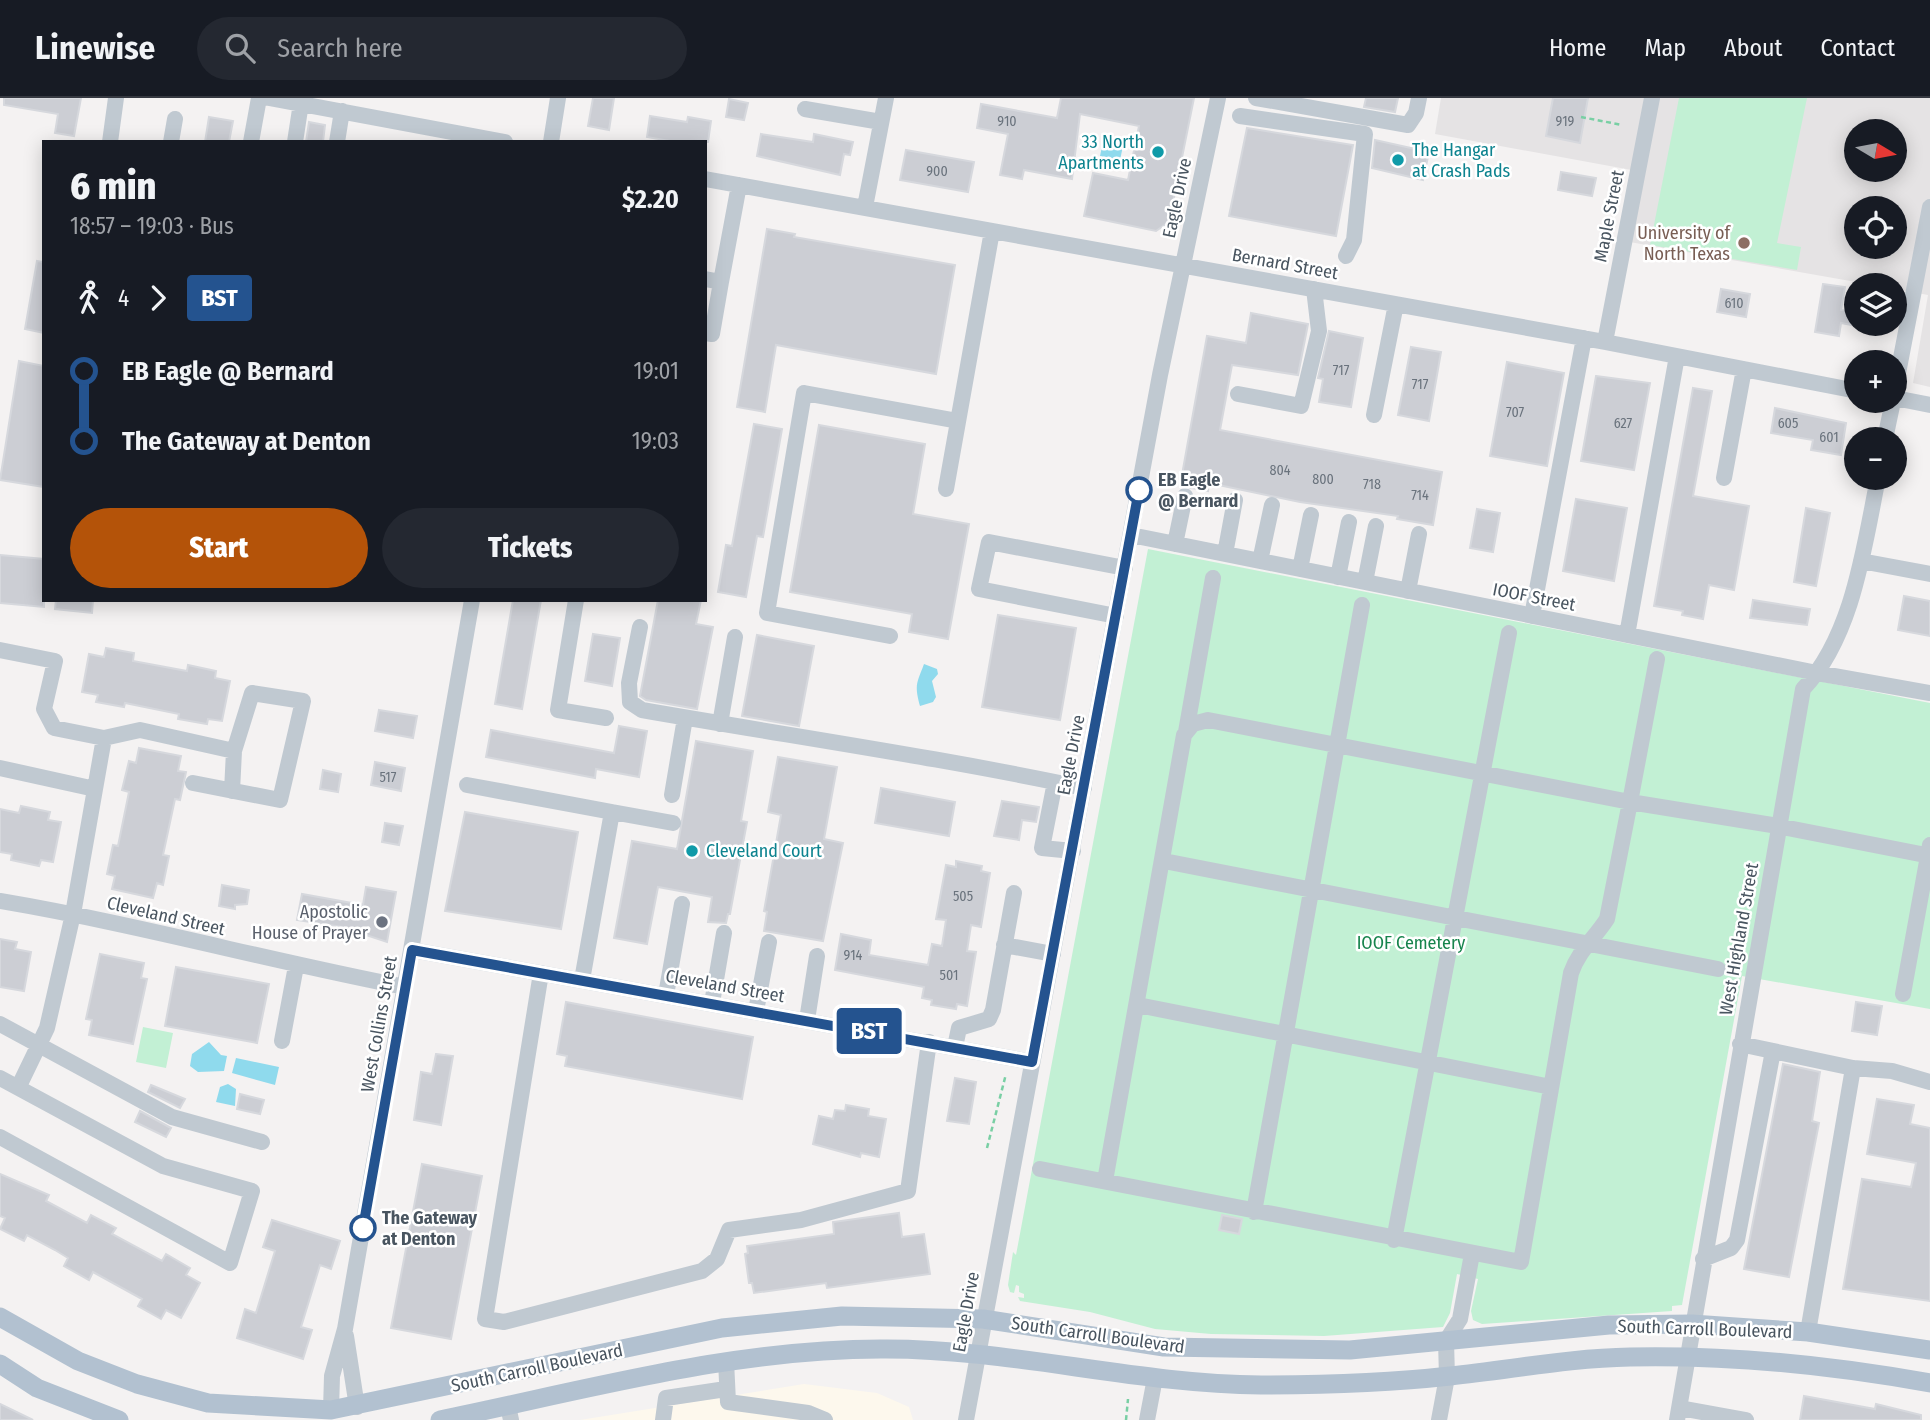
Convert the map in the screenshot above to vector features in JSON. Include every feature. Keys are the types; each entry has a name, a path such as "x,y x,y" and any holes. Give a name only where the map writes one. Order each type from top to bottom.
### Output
{"main road":[{"name":"South Carroll Boulevard","path":"0,1317 78,1361 137,1384 208,1403 332,1415 358,1413 722,1328 842,1316 983,1319 1164,1347 1329,1351 1609,1325 1692,1324 1808,1332 1930,1350"},
{"path":"722,1328 726,1361"},
{"name":"South Carroll Boulevard","path":"440,1420 510,1413 757,1355 886,1349 978,1355 1155,1378 1259,1385 1447,1377 1597,1359 1688,1358 1772,1362 1867,1372 1930,1383"},
{"path":"0,1364 37,1388 119,1420"}],"street":[{"path":"110,140 116,98"},
{"path":"251,140 259,98"},
{"path":"269,98 494,140"},
{"path":"551,140 558,98"},
{"path":"865,207 886,98"},
{"name":"Eagle Drive","path":"966,1420 1131,535 1217,98"},
{"path":"1256,98 1408,125 1416,113 1419,98"},
{"name":"Maple Street","path":"1605,342 1652,98"},
{"path":"295,140 301,103"},
{"path":"804,108 881,122"},
{"path":"337,140 342,111"},
{"path":"1240,116 1365,134 1354,240 1346,256"},
{"path":"171,140 176,119"},
{"name":"Bernard Street","path":"707,179 1844,388"},
{"path":"707,333 712,334 713,280 739,186"},
{"path":"1906,350 1922,293 1930,207"},
{"path":"946,489 992,231"},
{"path":"1238,394 1301,406 1319,331 1314,289"},
{"path":"1374,415 1396,304"},
{"path":"1532,616 1584,338"},
{"path":"1627,635 1677,356"},
{"path":"1724,478 1744,369"},
{"path":"890,636 767,613 804,394 958,421"},
{"path":"1907,401 1930,405"},
{"name":"West Highland Street","path":"1679,1414 1703,1259 1802,689 1817,673 1853,596 1876,490"},
{"path":"1175,544 1185,496"},
{"path":"1226,554 1235,500"},
{"path":"1261,561 1272,505"},
{"path":"1300,569 1311,515"},
{"path":"1338,577 1349,522"},
{"path":"1365,582 1376,526"},
{"path":"1408,591 1419,534"},
{"name":"IOOF Street","path":"1131,535 1817,673 1930,693"},
{"path":"1116,616 979,589 989,542 1125,568"},
{"path":"1861,561 1930,574"},
{"path":"1105,1181 1213,578"},
{"name":"West Collins Street","path":"332,1415 332,1376 345,1329 472,602"},
{"path":"576,602 558,710 607,718"},
{"path":"1254,1212 1362,605"},
{"path":"640,627 629,683 630,702 642,710 953,760 1084,788"},
{"path":"1394,1240 1509,633"},
{"path":"720,724 735,637"},
{"path":"0,650 55,661 44,709 54,728 104,738 139,730 234,751"},
{"path":"1040,1169 1394,1240 1521,1262 1571,973 1585,944 1598,934 1607,919 1657,659"},
{"path":"193,783 232,791 280,800 303,701 252,693 234,751 232,791"},
{"path":"672,795 685,718"},
{"path":"1185,732 1193,724 1204,720 1630,802 1929,852 1903,994"},
{"path":"19,1086 47,1028 73,914 104,738"},
{"path":"0,768 95,789"},
{"path":"1055,782 1042,848 1073,851"},
{"path":"467,785 673,823"},
{"path":"582,980 612,812"},
{"path":"1164,862 1718,969"},
{"path":"956,1047 959,1028 989,1019 1014,893"},
{"name":"Cleveland Street","path":"0,901 73,914 296,966 405,987"},
{"path":"666,995 682,904"},
{"path":"712,1003 724,933"},
{"path":"756,1011 769,942"},
{"path":"1004,945 1053,954"},
{"name":"Cleveland Street","path":"412,950 1032,1062"},
{"path":"807,1020 817,956"},
{"path":"282,1041 296,966"},
{"path":"541,973 485,1319 504,1322 702,1270 717,1259 729,1230 801,1220 908,1191 929,1042"},
{"path":"1138,1005 1551,1087"},
{"path":"0,1024 172,1117 262,1142"},
{"path":"1740,1044 1853,1068 1892,1071 1930,1082"},
{"path":"1703,1259 1731,1248 1737,1240 1773,1051"},
{"path":"1808,1332 1853,1068"},
{"path":"0,1078 163,1166 252,1191 230,1263 0,1137"},
{"path":"1439,1420 1447,1377 1446,1341 1460,1319 1472,1254"},
{"name":"West Collins Street","path":"345,1329 358,1413"},
{"path":"726,1361 728,1402 808,1413 825,1420"},
{"path":"1147,1420 1155,1378"},
{"path":"663,1420 666,1398 726,1389"},
{"path":"1679,1414 1746,1420"}],"path":[{"path":"1581,117 1622,125"},
{"path":"987,1148 1007,1073"},
{"path":"1126,1420 1128,1399"}],"shaded area":[{"name":"University of North Texas","path":"1441,98 1930,98 1930,387 1913,383 1928,295 1907,291 1907,273 1844,273 1844,280 1624,241 1637,171 1435,134"},
{"path":"804,1384 877,1393 909,1407 913,1420 580,1420"}],"green space":[{"path":"1679,98 1807,98 1777,243 1801,247 1797,270 1650,245"},
{"name":"IOOF Cemetery","path":"1148,549 1930,703 1930,1009 1742,976 1682,1305 1672,1306 1672,1311 1482,1324 1473,1320 1471,1311 1478,1279 1457,1274 1450,1313 1443,1327 1324,1336 1211,1334 1155,1329 1090,1312 1020,1301 1018,1297 1024,1298 1024,1294 1019,1292 1019,1286 1016,1285 1014,1293 1010,1292 1008,1285 1013,1252 1016,1255"},
{"path":"143,1027 173,1033 166,1068 136,1062"}],"water":[{"path":"1103,142 1123,146 1120,160 1100,156"},
{"path":"924,664 937,669 938,674 932,681 936,697 933,702 920,706 917,684"},
{"path":"209,1042 221,1055 227,1056 224,1071 198,1072 190,1066 192,1054"},
{"path":"236,1058 279,1067 275,1085 232,1073"},
{"path":"228,1084 236,1089 235,1106 216,1102 220,1087"}],"building":[{"path":"4,98 81,98 74,136 55,133 58,114 4,105"},
{"path":"593,98 614,98 609,130 588,126"},
{"name":"33 North Apartments","path":"1061,98 1194,98 1169,222 1156,231 1084,216 1093,173 1128,180 1139,126 1080,114 1072,179 1024,170 1022,179 1000,175 1008,134 977,128 981,104 1057,118"},
{"path":"1366,98 1398,98 1395,112 1364,107"},
{"path":"1553,98 1588,98 1580,143 1546,136"},
{"path":"729,99 748,103 744,120 726,117"},
{"path":"650,116 687,122 688,117 711,121 708,142 647,137"},
{"path":"209,117 233,121 229,140 205,140"},
{"path":"309,122 325,125 323,140 306,140"},
{"path":"1247,128 1353,145 1336,236 1229,216"},
{"path":"761,134 813,142 814,134 853,142 850,155 844,154 840,175 757,156"},
{"name":"The Hangar at Crash Pads","path":"1375,140 1429,152 1423,180 1372,168"},
{"path":"906,150 974,162 968,192 900,180"},
{"path":"1561,172 1596,178 1592,196 1558,190"},
{"path":"767,229 795,234 794,237 955,265 936,374 776,345 765,412 737,407"},
{"path":"37,261 42,262 42,333 25,329"},
{"path":"1823,284 1844,287 1841,310 1844,310 1844,324 1841,323 1839,336 1815,332"},
{"path":"1721,289 1750,294 1746,317 1717,312"},
{"path":"1251,313 1308,324 1298,375 1232,365 1220,430 1442,472 1433,525 1397,519 1398,516 1300,502 1209,483 1208,491 1180,486 1207,336 1246,343"},
{"path":"1329,331 1363,338 1351,407 1319,402 1323,379 1318,378"},
{"path":"1411,347 1441,352 1429,421 1398,415"},
{"path":"19,361 42,366 42,487 0,480"},
{"path":"1507,362 1564,373 1547,466 1490,456"},
{"path":"1596,376 1650,383 1634,470 1581,461"},
{"path":"1693,388 1712,391 1693,496 1749,506 1734,590 1709,585 1703,619 1682,615 1683,611 1654,606"},
{"path":"1775,408 1846,423 1841,455 1811,450 1813,440 1771,433"},
{"path":"754,424 782,429 763,537 757,536 746,597 718,592 726,545 732,546"},
{"path":"819,425 925,444 913,514 969,524 948,639 909,632 912,614 790,592"},
{"path":"1576,499 1627,508 1614,581 1563,571"},
{"path":"1806,508 1830,513 1816,586 1794,582"},
{"path":"1477,509 1500,513 1493,552 1470,548"},
{"path":"0,555 42,559 44,607 0,603"},
{"path":"1904,596 1930,601 1930,636 1898,630"},
{"path":"1753,600 1810,609 1807,625 1750,618"},
{"path":"56,602 93,602 92,613 55,609"},
{"path":"513,602 541,602 522,709 495,704"},
{"path":"658,602 701,602 696,624 713,627 697,709 646,700 640,696"},
{"path":"998,615 1076,628 1060,720 982,707"},
{"path":"593,634 620,638 612,686 585,681"},
{"path":"757,635 814,646 799,726 742,716"},
{"path":"106,648 134,653 133,661 187,671 188,665 216,671 215,678 230,681 222,721 208,719 207,724 178,719 179,714 125,703 124,707 96,702 98,695 82,692 89,654 104,657"},
{"path":"379,710 417,716 413,738 375,731"},
{"path":"619,726 647,731 639,777 596,769 595,778 486,757 491,730 614,753"},
{"path":"696,741 753,751 741,821 747,822 730,914 726,923 708,922 712,897 658,887 647,944 614,938 632,841 677,849"},
{"path":"139,748 181,756 178,771 186,772 180,800 175,799 163,855 169,856 163,885 157,883 153,898 112,889 115,876 107,874 113,845 118,846 129,792 122,790 129,761 136,763"},
{"path":"778,757 837,767 824,839 843,843 823,941 764,931 767,912 764,911 781,815 768,812"},
{"path":"375,762 405,768 401,791 371,785"},
{"path":"323,770 341,774 338,792 320,789"},
{"path":"881,788 955,802 949,836 875,823"},
{"path":"1002,801 1039,807 1036,822 1022,820 1019,840 994,836"},
{"path":"21,806 50,812 48,820 61,822 53,862 41,860 39,866 11,860 12,854 0,852 0,809 19,813"},
{"path":"465,812 578,832 561,929 445,911"},
{"path":"385,823 403,826 399,845 382,842"},
{"path":"956,861 982,866 981,871 990,873 981,927 971,925 967,951 976,952 967,1006 957,1004 956,1009 931,1005 932,1000 922,998 924,987 835,970 841,934 871,940 869,955 928,965 932,944 942,946 946,920 936,919 946,865 956,867"},
{"path":"222,885 249,890 247,904 235,905 235,909 219,906"},
{"path":"366,887 396,892 387,942 342,927 297,920 302,894 363,905"},
{"path":"0,939 17,942 15,949 31,952 24,991 0,987"},
{"path":"100,954 144,963 141,978 147,979 133,1044 89,1035 92,1020 86,1019"},
{"path":"176,967 269,984 257,1043 165,1026"},
{"path":"566,1002 753,1037 742,1099 565,1066 567,1056 557,1054"},
{"path":"1856,1002 1882,1006 1877,1035 1852,1031"},
{"path":"436,1054 453,1056 441,1125 414,1120 421,1072 432,1074"},
{"path":"1783,1064 1820,1072 1812,1121 1819,1123 1789,1277 1744,1269"},
{"path":"955,1078 976,1082 969,1124 947,1121"},
{"path":"151,1085 185,1099 180,1108 148,1092"},
{"path":"240,1094 264,1100 260,1114 237,1109"},
{"path":"1877,1099 1914,1105 1910,1124 1930,1128 1930,1301 1843,1289 1862,1179 1911,1187 1916,1163 1867,1154"},
{"path":"846,1105 869,1109 868,1116 886,1119 879,1157 861,1153 860,1157 813,1144 819,1116 833,1119 835,1110 845,1111"},
{"path":"140,1111 171,1128 166,1137 135,1122"},
{"path":"422,1164 482,1176 451,1339 391,1328"},
{"path":"0,1174 49,1195 46,1201 87,1223 91,1215 116,1228 112,1234 162,1261 166,1254 190,1268 186,1275 200,1283 181,1318 166,1310 161,1319 138,1306 142,1299 93,1272 89,1280 64,1266 68,1258 55,1250 27,1235 24,1241 0,1229 5,1218 0,1216"},
{"path":"899,1213 902,1237 924,1234 930,1274 827,1288 826,1283 754,1293 752,1283 749,1283 745,1254 748,1253 747,1246 834,1234 833,1222"},
{"path":"1222,1215 1242,1219 1239,1234 1219,1230"},
{"path":"272,1220 340,1241 331,1269 320,1265 301,1327 312,1330 303,1359 237,1338 245,1309 256,1313 275,1251 263,1247"},
{"path":"1804,1396 1875,1409 1876,1404 1921,1415 1921,1420 1800,1420"},
{"path":"0,1404 33,1420 0,1420"}],"bus line":[{"name":"BST","path":"363,1228 412,950 868,1030 1032,1062 1139,490"}],"place":[{"name":"33 North Apartments","path":"1158,152"},
{"name":"The Hangar at Crash Pads","path":"1398,160"},
{"name":"University of North Texas","path":"1744,243"},
{"name":"EB Eagle @ Bernard","path":"1139,490"},
{"name":"Cleveland Court","path":"692,851"},
{"name":"Apostolic House of Prayer","path":"382,922"},
{"name":"The Gateway at Denton","path":"363,1228"}]}
